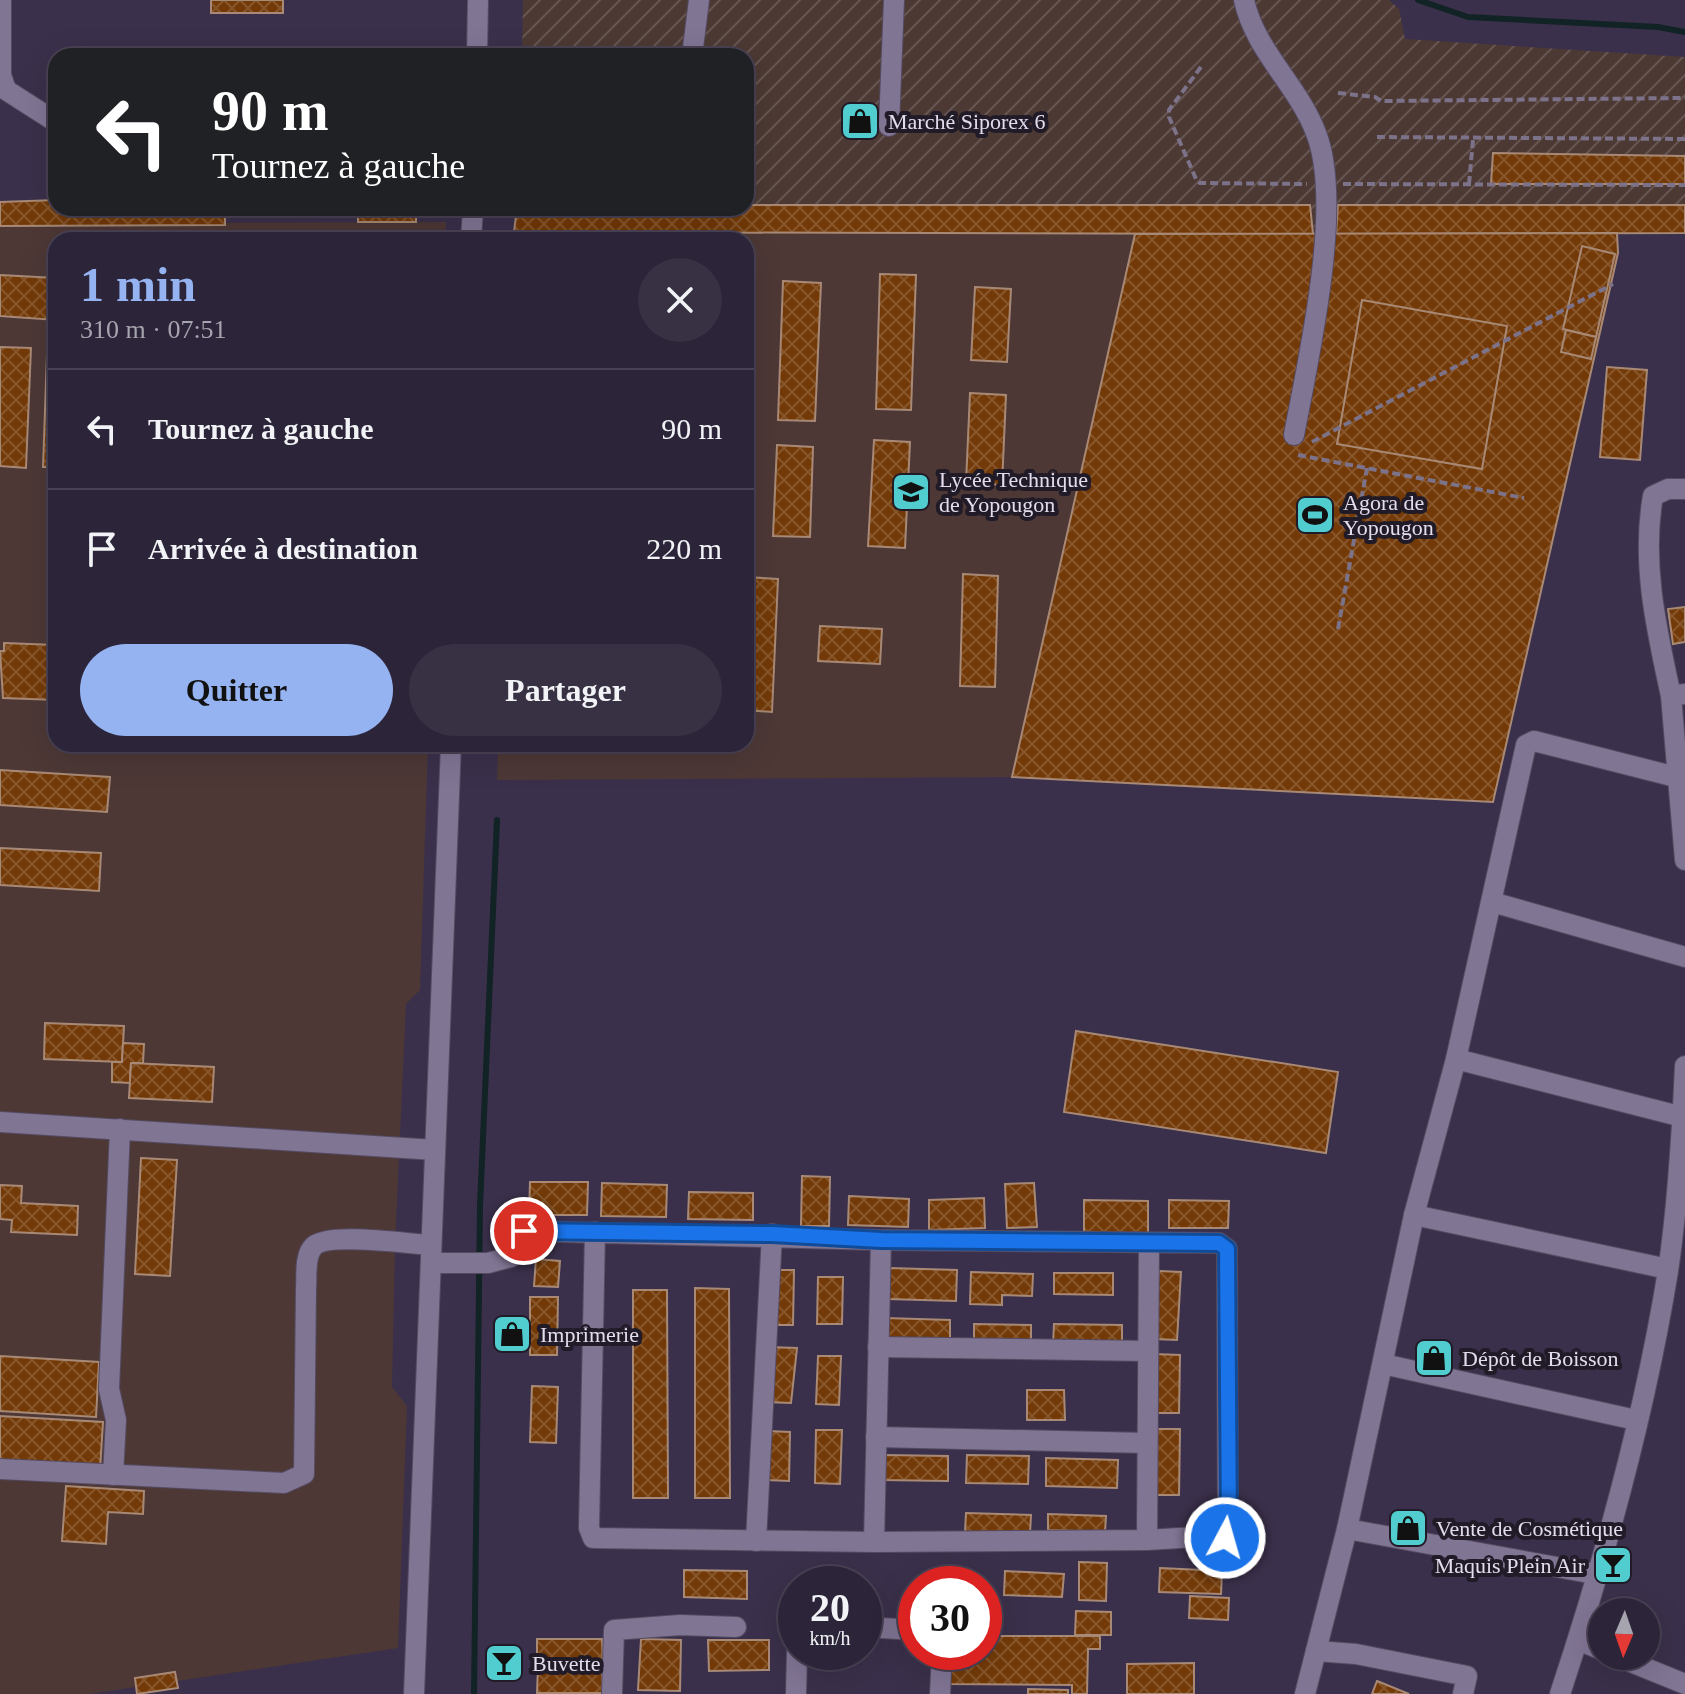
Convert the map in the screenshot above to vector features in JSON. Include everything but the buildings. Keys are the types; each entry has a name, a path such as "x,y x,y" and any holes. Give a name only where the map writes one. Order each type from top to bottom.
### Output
{"street":[{"path":"1,0 1,75 6,90 48,117"},
{"path":"477,48 478,0"},
{"path":"694,48 699,0"},
{"path":"889,126 894,0"},
{"path":"1244,0 1250,24 1298,96 1317,134 1324,184 1318,306 1294,435"},
{"path":"1685,489 1668,489 1653,496 1649,518 1652,610 1678,695 1685,860"},
{"path":"1305,1694 1347,1529 1414,1215 1456,1059 1529,742 1680,778"},
{"path":"414,1694 451,752"},
{"path":"1492,902 1685,957"},
{"path":"1456,1059 1683,1117"},
{"path":"1560,1694 1578,1640 1636,1420 1668,1269 1685,1066"},
{"path":"0,1122 435,1150"},
{"path":"113,1475 116,1420 109,1389 120,1129"},
{"path":"1414,1215 1668,1269"},
{"path":"0,1469 284,1483 304,1474 308,1257 314,1246 331,1239 479,1263 515,1254 524,1231 772,1234 881,1240 1210,1241 1227,1249 1229,1531 1225,1538 874,1542 589,1535 595,1232"},
{"path":"756,1541 772,1234"},
{"path":"874,1542 881,1240"},
{"path":"1147,1540 1149,1243"},
{"path":"878,1347 1148,1351"},
{"path":"1383,1364 1636,1420"},
{"path":"876,1437 1147,1443"},
{"path":"1347,1529 1595,1574"},
{"path":"612,1694 614,1630 736,1627"},
{"path":"1578,1640 1588,1644"},
{"path":"1316,1651 1356,1654 1467,1676 1463,1694"},
{"path":"796,1694 797,1670"},
{"path":"940,1694 941,1670"},
{"path":"1650,1670 1685,1684"}],"path":[{"path":"1201,67 1169,110 1200,183 1685,185"},
{"path":"1338,93 1375,97 1381,101 1685,98"},
{"path":"1377,137 1685,139"},
{"path":"1469,184 1473,140"},
{"path":"1524,498 1290,454 1613,284"},
{"path":"1338,629 1367,468"}],"shaded area":[{"path":"523,0 1389,0 1399,9 1405,39 1685,57 1685,233 514,232 516,216 754,216 754,48 522,48"},
{"path":"446,222 446,232 48,232 48,752 428,752 420,990 406,1004 395,1244 392,1387 407,1406 398,1648 89,1694 0,1694 0,224"},
{"name":"Lycée Technique de Yopougon","path":"754,233 1135,234 1012,777 497,780 498,752 754,752"}],"waterway":[{"path":"1418,0 1468,17 1658,27 1685,32"},
{"path":"474,1694 480,1206 497,820"}],"place":[{"name":"Marché Siporex 6","path":"860,121"},
{"name":"Lycée Technique de Yopougon","path":"911,492"},
{"name":"Agora de Yopougon","path":"1315,515"},
{"name":"Imprimerie","path":"512,1334"},
{"name":"Dépôt de Boisson","path":"1434,1358"},
{"name":"Vente de Cosmétique","path":"1408,1528"},
{"name":"Maquis Plein Air","path":"1613,1565"},
{"name":"Buvette","path":"504,1663"}],"route":[{"path":"524,1231 772,1234 881,1240 1219,1243 1227,1249 1229,1531 1225,1538"}]}
